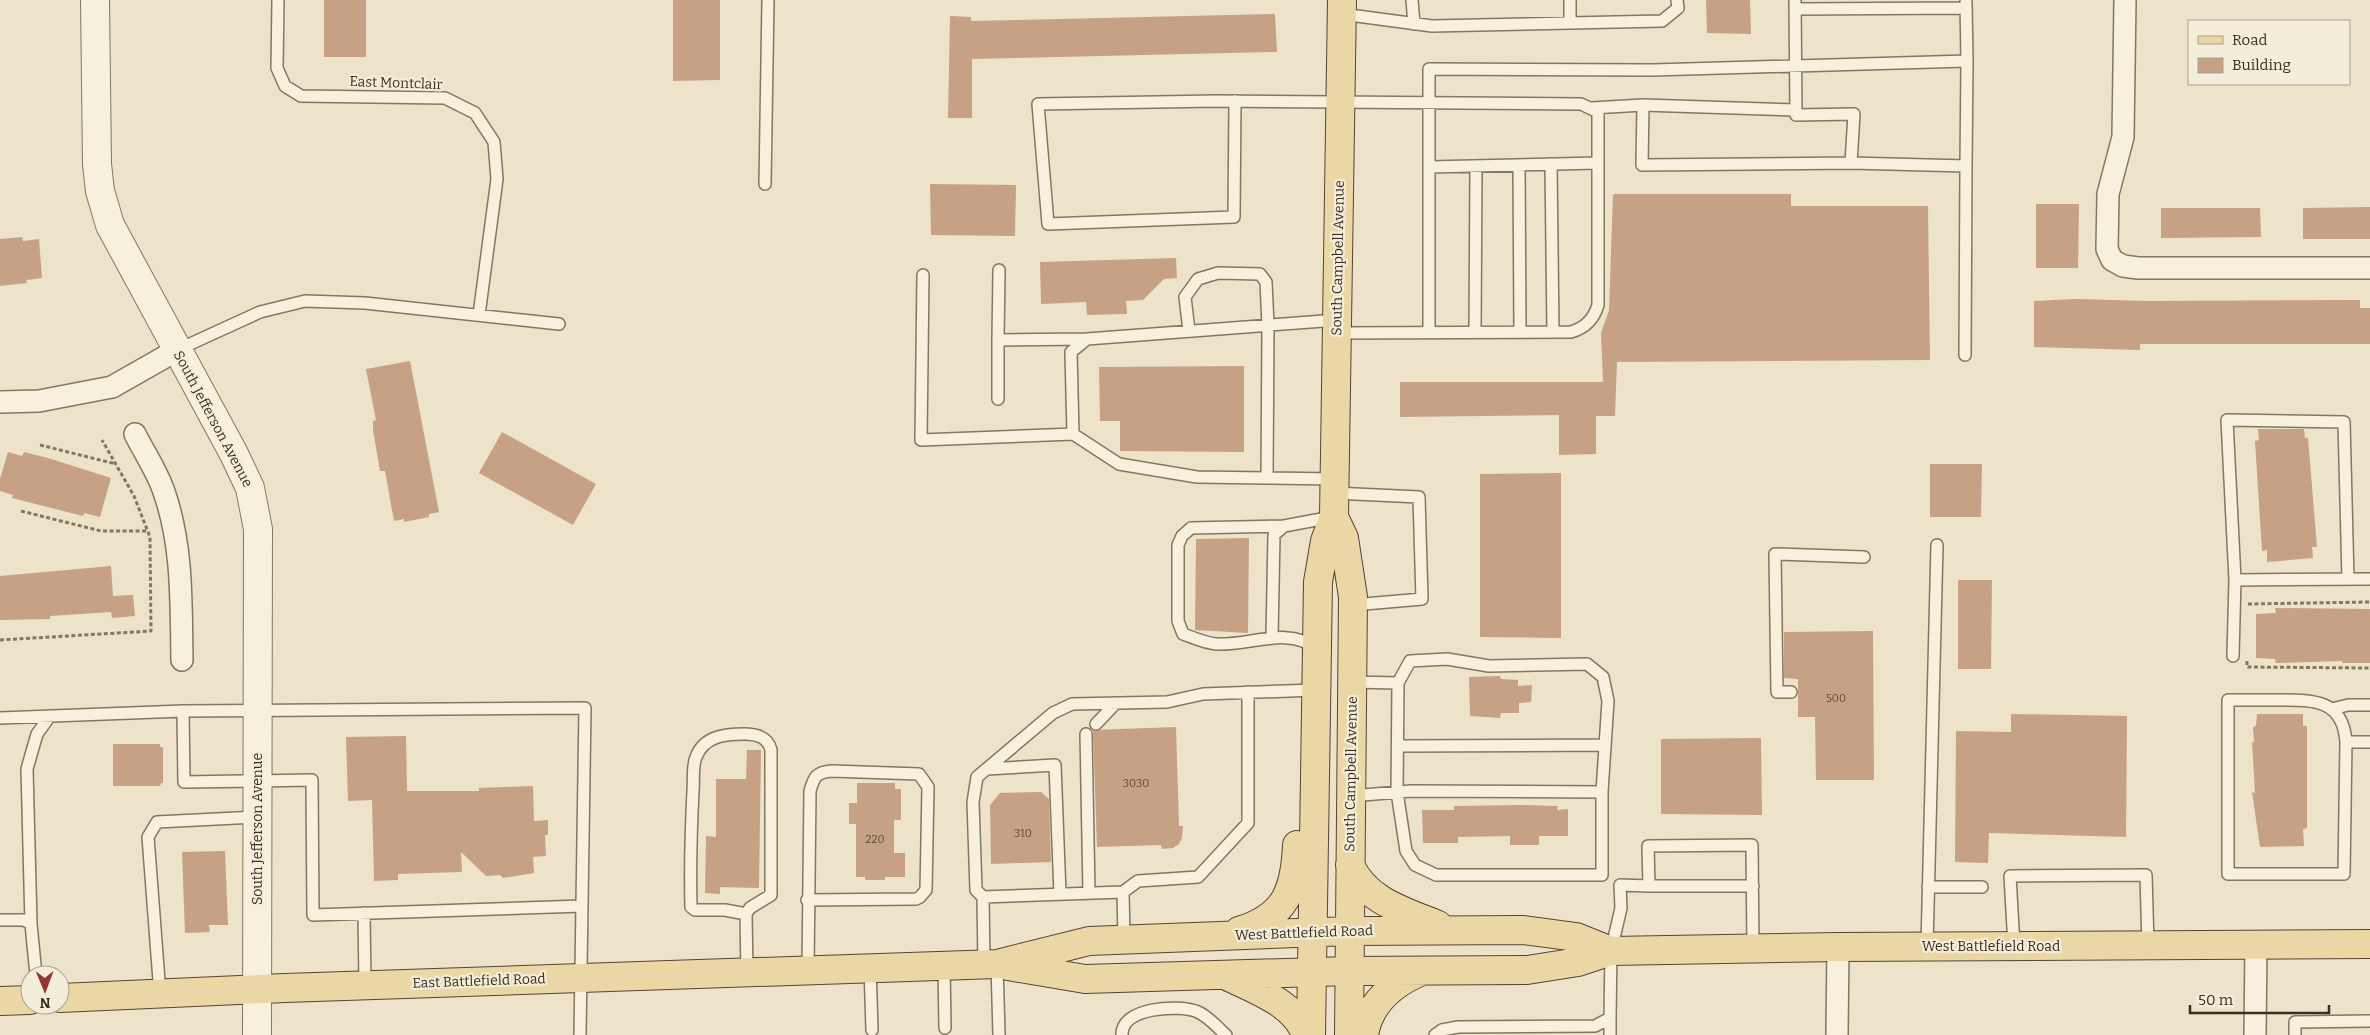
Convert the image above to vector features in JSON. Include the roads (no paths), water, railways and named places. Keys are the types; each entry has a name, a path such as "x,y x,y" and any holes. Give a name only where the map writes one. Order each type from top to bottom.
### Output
{"main road":[{"name":"South Campbell Avenue","path":"1311,1035 1318,582 1334,496 1342,7"},
{"name":"South Campbell Avenue","path":"1334,496 1344,538 1353,605 1349,1035"},
{"path":"1225,935 1267,921 1290,891 1296,866 1301,760 1316,695"},
{"path":"1350,865 1361,884 1386,904 1451,930"},
{"name":"West Battlefield Road","path":"990,964 1089,941 1124,938 1350,931 1524,930 1576,937 1611,951"},
{"name":"West Battlefield Road","path":"898,966 990,964 1085,979 1349,971 1527,970 1578,962 1611,951 1927,946 2370,944"},
{"name":"East Battlefield Road","path":"70,998 256,989 898,966"},
{"path":"1364,1035 1370,1014 1382,998 1402,979 1423,971"},
{"path":"1224,974 1267,996 1291,1012 1299,1021 1306,1035"},
{"path":"0,1001 20,1000"}],"street":[{"name":"South Jefferson Avenue","path":"95,0 100,191 110,225 250,488 258,528 257,1035"},
{"path":"2125,0 2123,137 2108,194 2107,249 2112,260 2123,266 2138,268 2370,268"},
{"path":"0,402 39,401 112,386 177,350"},
{"path":"135,434 163,487 175,529 180,565 182,660"},
{"path":"2255,1035 2256,945"},
{"path":"1837,1035 1838,947"}],"lane":[{"name":"East Montclair","path":"278,0 277,68 285,86 302,96 445,98 475,112 494,142 497,179 479,315"},
{"path":"765,184 768,0"},
{"path":"1412,0 1414,24"},
{"path":"1570,0 1570,23"},
{"path":"1342,7 1414,24 1432,26 1662,22 1678,8 1677,0"},
{"path":"1851,163 1854,114 1796,115 1796,4 1966,4 1965,355"},
{"path":"1429,332 1429,69 1653,70 1967,61"},
{"path":"998,340 1087,339 1268,325 1337,326 1429,332 1571,332 1580,330 1595,315 1598,112 1581,104 1235,101 1038,104 1048,224 1234,217 1235,101"},
{"path":"1643,105 1642,165 1851,163 1966,166"},
{"path":"1592,108 1643,105 1796,110"},
{"path":"1429,167 1598,163"},
{"path":"1551,164 1553,332"},
{"path":"1519,165 1520,332"},
{"path":"1475,332 1476,166"},
{"path":"998,399 999,270"},
{"path":"1189,331 1185,297 1198,279 1218,273 1260,274 1266,282 1268,325 1267,478"},
{"path":"923,276 920,440 1073,434 1119,464 1198,477 1267,478 1334,496 1420,497 1422,599 1353,605"},
{"path":"177,350 260,312 305,301 365,303 559,324"},
{"path":"1073,434 1071,352 1087,339"},
{"path":"2233,656 2235,580 2227,420 2344,422 2348,579"},
{"path":"1272,637 1274,535 1284,526 1334,496"},
{"path":"1284,526 1191,528 1182,536 1178,545 1178,621 1183,634 1216,644 1248,643 1272,637 1302,640 1317,649"},
{"path":"1927,946 1937,545"},
{"path":"1791,692 1777,692 1775,554 1864,557"},
{"path":"2235,580 2370,578"},
{"path":"1602,875 1602,792 1608,701 1603,677 1587,664 1489,666 1447,659 1410,661 1398,683 1397,792 1406,851 1415,865 1436,875 1602,875 1620,885 1753,886"},
{"path":"1352,682 1398,683"},
{"path":"1248,692 1248,823 1198,877 1138,881 1123,892 983,896 976,890 973,802 977,777 1053,712 1072,704 1167,702 1203,694 1248,692 1316,695"},
{"path":"2228,700 2312,700 2332,709 2346,730 2346,742 2344,874 2228,874 2228,700"},
{"path":"1096,724 1116,703"},
{"path":"2332,709 2348,705 2370,705"},
{"path":"0,718 183,711 585,708 580,1035"},
{"path":"183,711 184,782 312,780 312,915 582,906"},
{"path":"35,965 31,924 27,769 37,734 50,716"},
{"path":"746,914 725,910 695,910 692,906 690,859 695,758 708,741 724,735 754,734 763,738 769,744 770,750 771,895 750,908 746,914 747,972"},
{"path":"1086,734 1089,893"},
{"path":"2346,742 2370,742"},
{"path":"1398,746 1605,746"},
{"path":"987,769 1056,765 1060,894"},
{"path":"807,900 916,899 924,894 926,890 928,787 919,774 832,771 820,772 814,776 810,792 807,900 808,970"},
{"path":"1351,796 1397,792 1602,792"},
{"path":"160,994 148,837 157,822 257,818"},
{"path":"1649,886 1648,846 1752,845 1752,948"},
{"path":"2014,946 2010,876 2146,875 2148,945"},
{"path":"1610,1035 1611,951 1621,908 1620,885"},
{"path":"1928,887 1982,887"},
{"path":"1123,892 1124,938"},
{"path":"983,896 999,1035"},
{"path":"364,913 365,985"},
{"path":"0,920 24,920 31,924"},
{"path":"944,965 945,1028"},
{"path":"870,967 872,1030"},
{"path":"1122,1035 1124,1024 1137,1013 1186,1009 1207,1017 1226,1035"},
{"path":"1435,1035 1442,1030 1458,1028 1568,1031 1596,1026 1610,1018"},
{"path":"2295,1035 2295,1022 2370,1020"}]}
